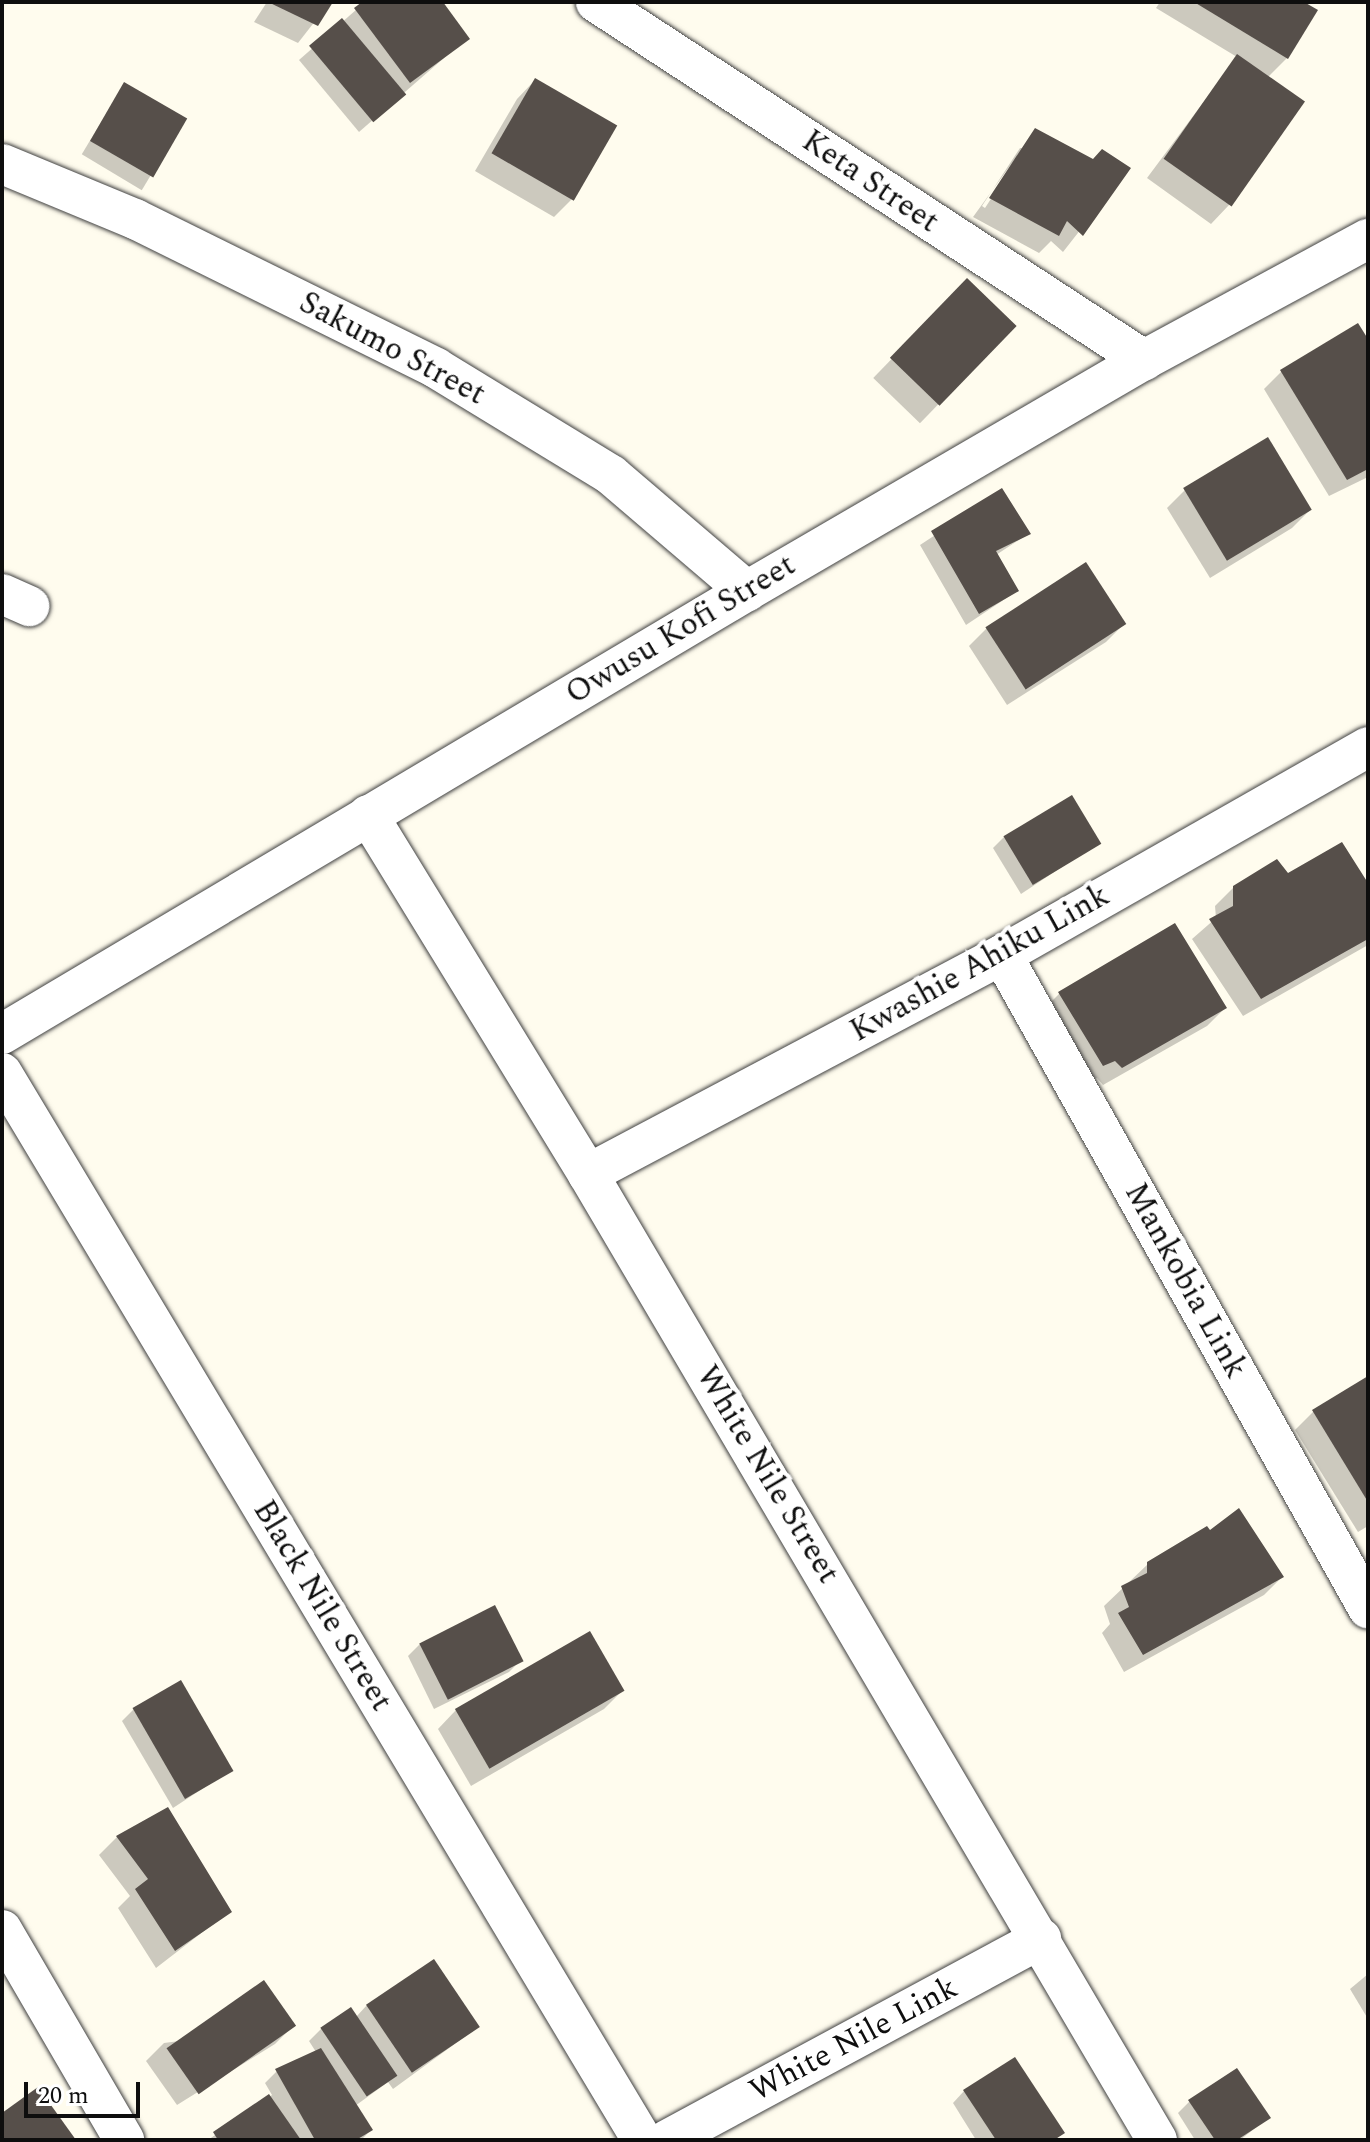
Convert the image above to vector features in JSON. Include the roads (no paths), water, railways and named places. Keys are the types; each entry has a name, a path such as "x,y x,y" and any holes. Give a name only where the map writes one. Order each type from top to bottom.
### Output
{"street":[{"name":"Keta Street","path":"596,2 1144,360"},
{"name":"Sakumo Street","path":"2,164 135,219 436,368 611,475 747,591"},
{"name":"Owusu Kofi Street","path":"2,1034 747,591 1144,360 1368,239"},
{"name":"Kwashie Ahiku Link","path":"588,1174 1002,955 1368,747"},
{"name":"White Nile Street","path":"368,815 588,1174 1157,2140"},
{"name":"Mankobia Link","path":"1002,955 1368,1608"},
{"name":"Black Nile Street","path":"2,1073 642,2140"},
{"path":"2,1930 124,2140"},
{"name":"White Nile Link","path":"667,2140 1041,1939"}]}
